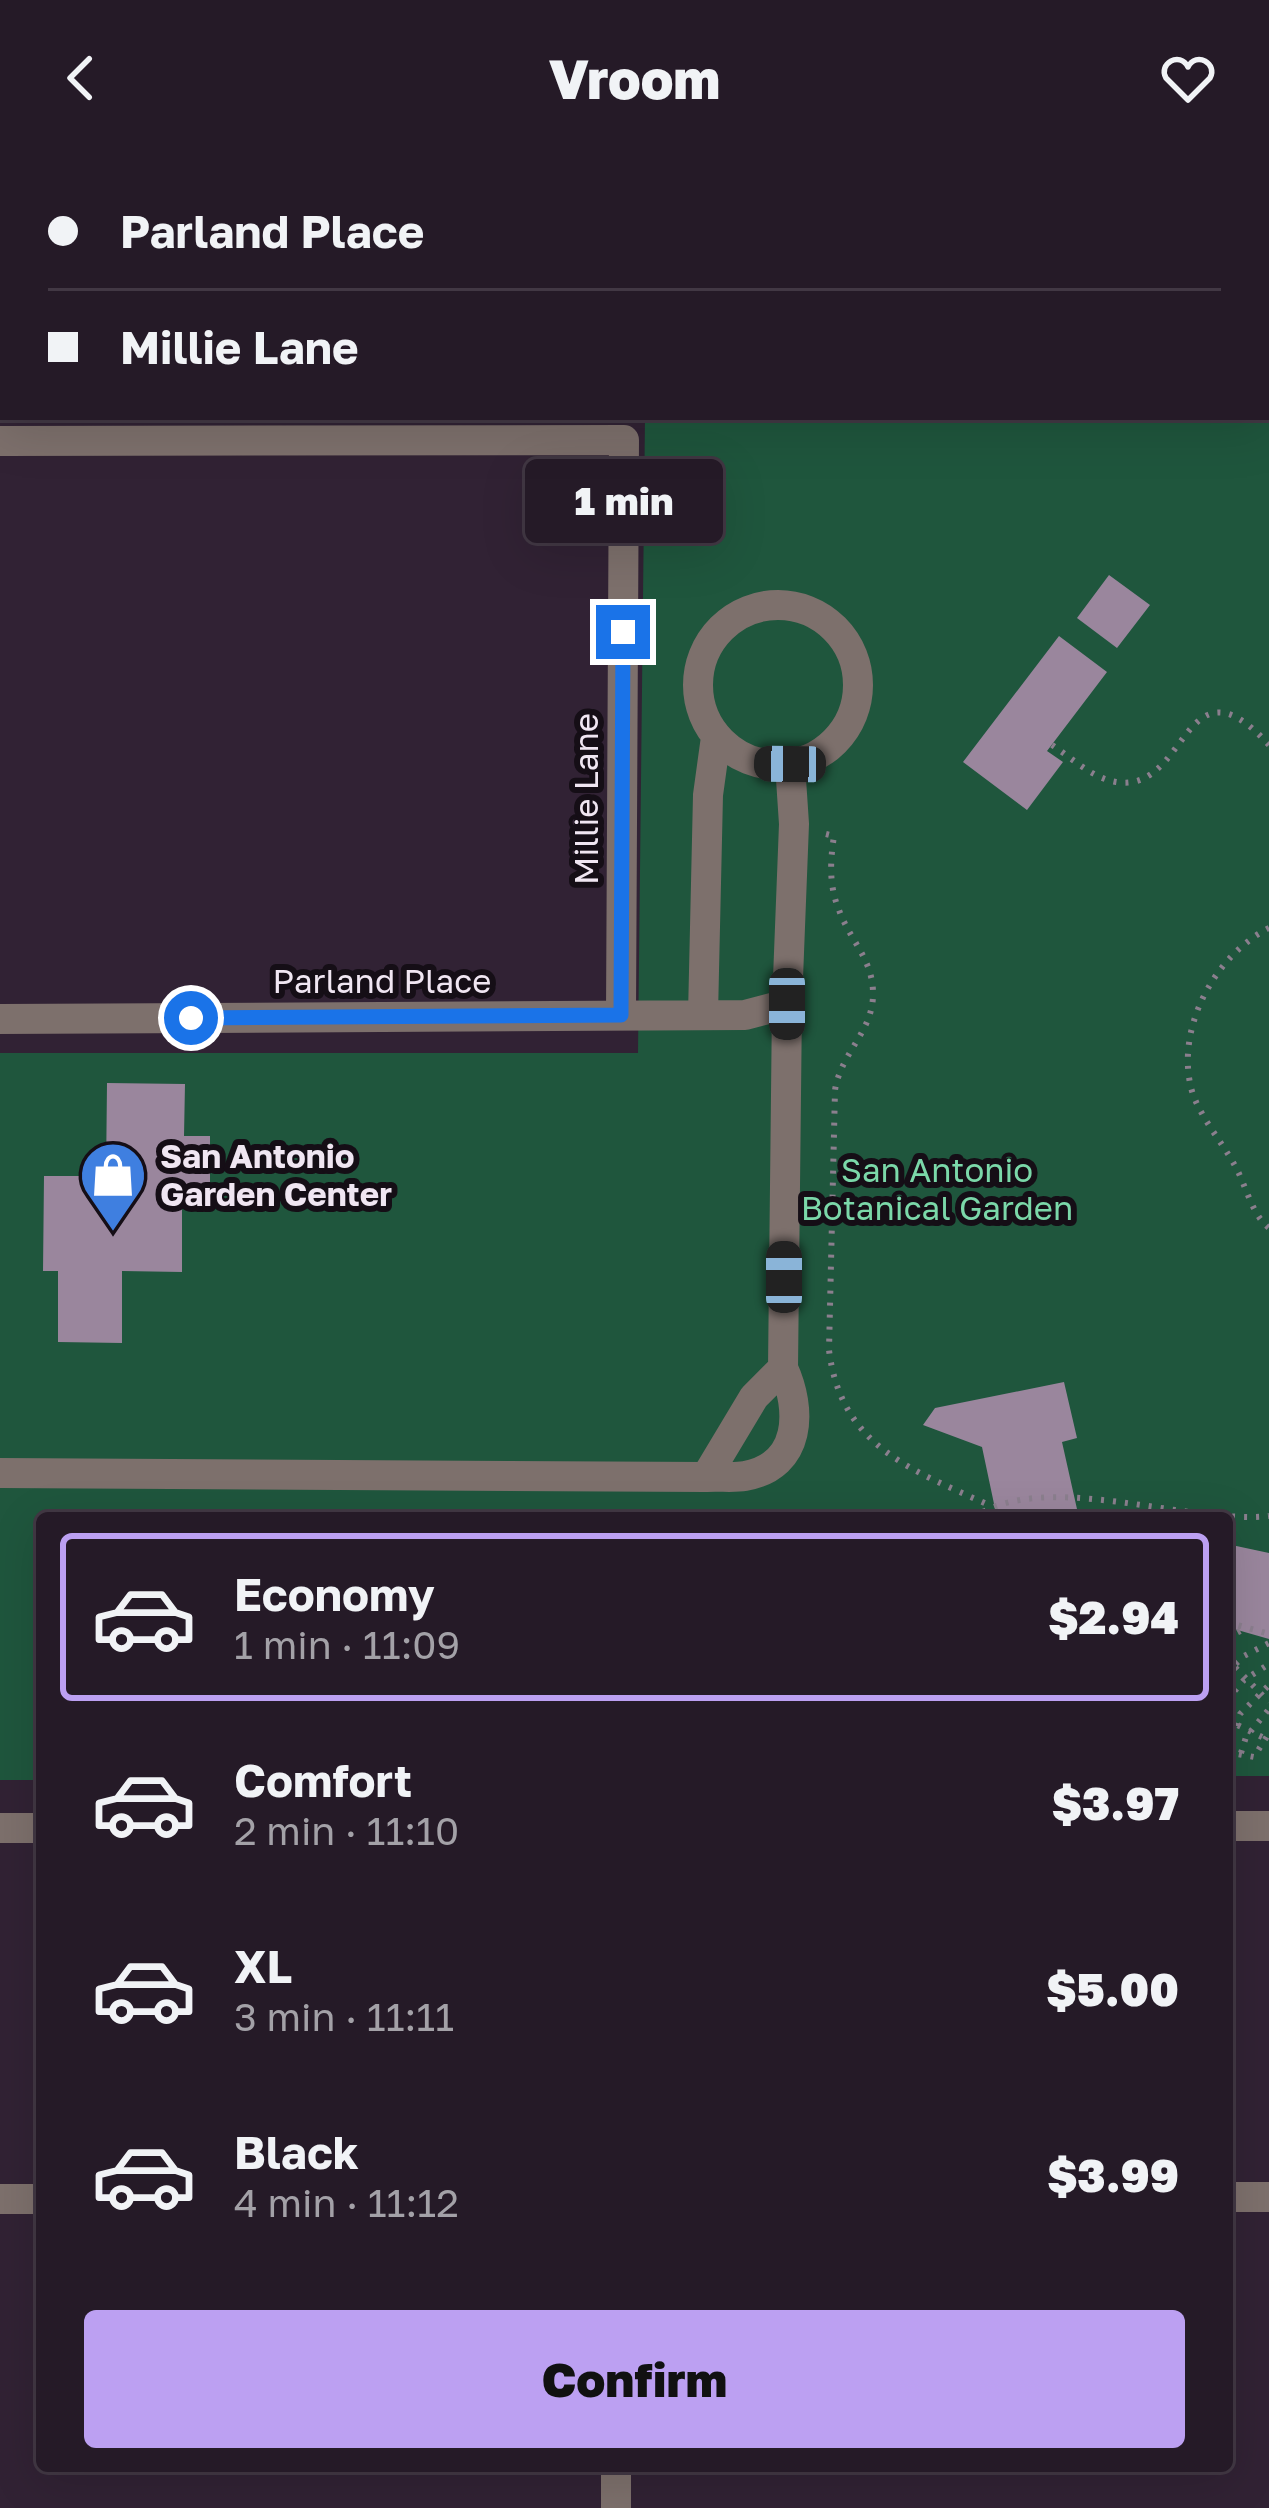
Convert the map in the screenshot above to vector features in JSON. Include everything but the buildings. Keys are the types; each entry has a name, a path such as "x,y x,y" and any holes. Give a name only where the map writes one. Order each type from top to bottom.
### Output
{"street":[{"name":"Millie Lane","path":"0,441 624,440 621,1015"},
{"path":"781,604 806,609 829,622 846,641 857,665 859,691 853,717 837,740 816,757 763,764 716,736 703,713 698,686 701,661 712,638 732,620 755,608 781,604"},
{"path":"703,1015 708,795 716,736"},
{"path":"0,1474 706,1477 748,1476 769,1466 788,1446 798,1419 794,1392 783,1368 794,824 790,764"},
{"name":"Parland Place","path":"0,1019 745,1015 787,1004"},
{"path":"706,1477 754,1397 783,1368"},
{"path":"1233,1826 1269,1826"},
{"path":"0,1828 36,1828"},
{"path":"1233,2198 1269,2197"},
{"path":"0,2199 36,2199"},
{"path":"616,2472 616,2508"}],"path":[{"path":"1052,745 1094,775 1116,782 1141,782 1155,775 1204,715 1235,716 1269,745"},
{"path":"794,824 834,836 833,892 870,968 873,992 871,1015 844,1057 835,1090 832,1377 844,1405 897,1463 991,1506"},
{"path":"1269,928 1236,948 1212,980 1188,1063 1190,1086 1248,1188 1259,1220 1269,1228"},
{"path":"982,1512 991,1506 1036,1500 1121,1502 1192,1512"},
{"path":"1159,1507 1159,1512"},
{"path":"1233,1515 1269,1516"},
{"path":"1233,1624 1269,1634"},
{"path":"1233,1635 1247,1628"},
{"path":"1233,1662 1269,1643"},
{"path":"1233,1693 1269,1664"},
{"path":"1233,1669 1269,1705 1241,1754"},
{"path":"1233,1720 1269,1685"},
{"path":"1233,1723 1267,1736 1254,1756 1233,1752"}],"green space":[{"name":"San Antonio Botanical Garden","path":"645,420 1269,420 1269,1776 1233,1776 1233,1512 36,1512 36,1780 0,1780 0,1053 638,1053"}],"place":[{"name":"San Antonio Garden Center","path":"113,1234"}],"route":[{"path":"191,1018 621,1015 623,632"}]}
